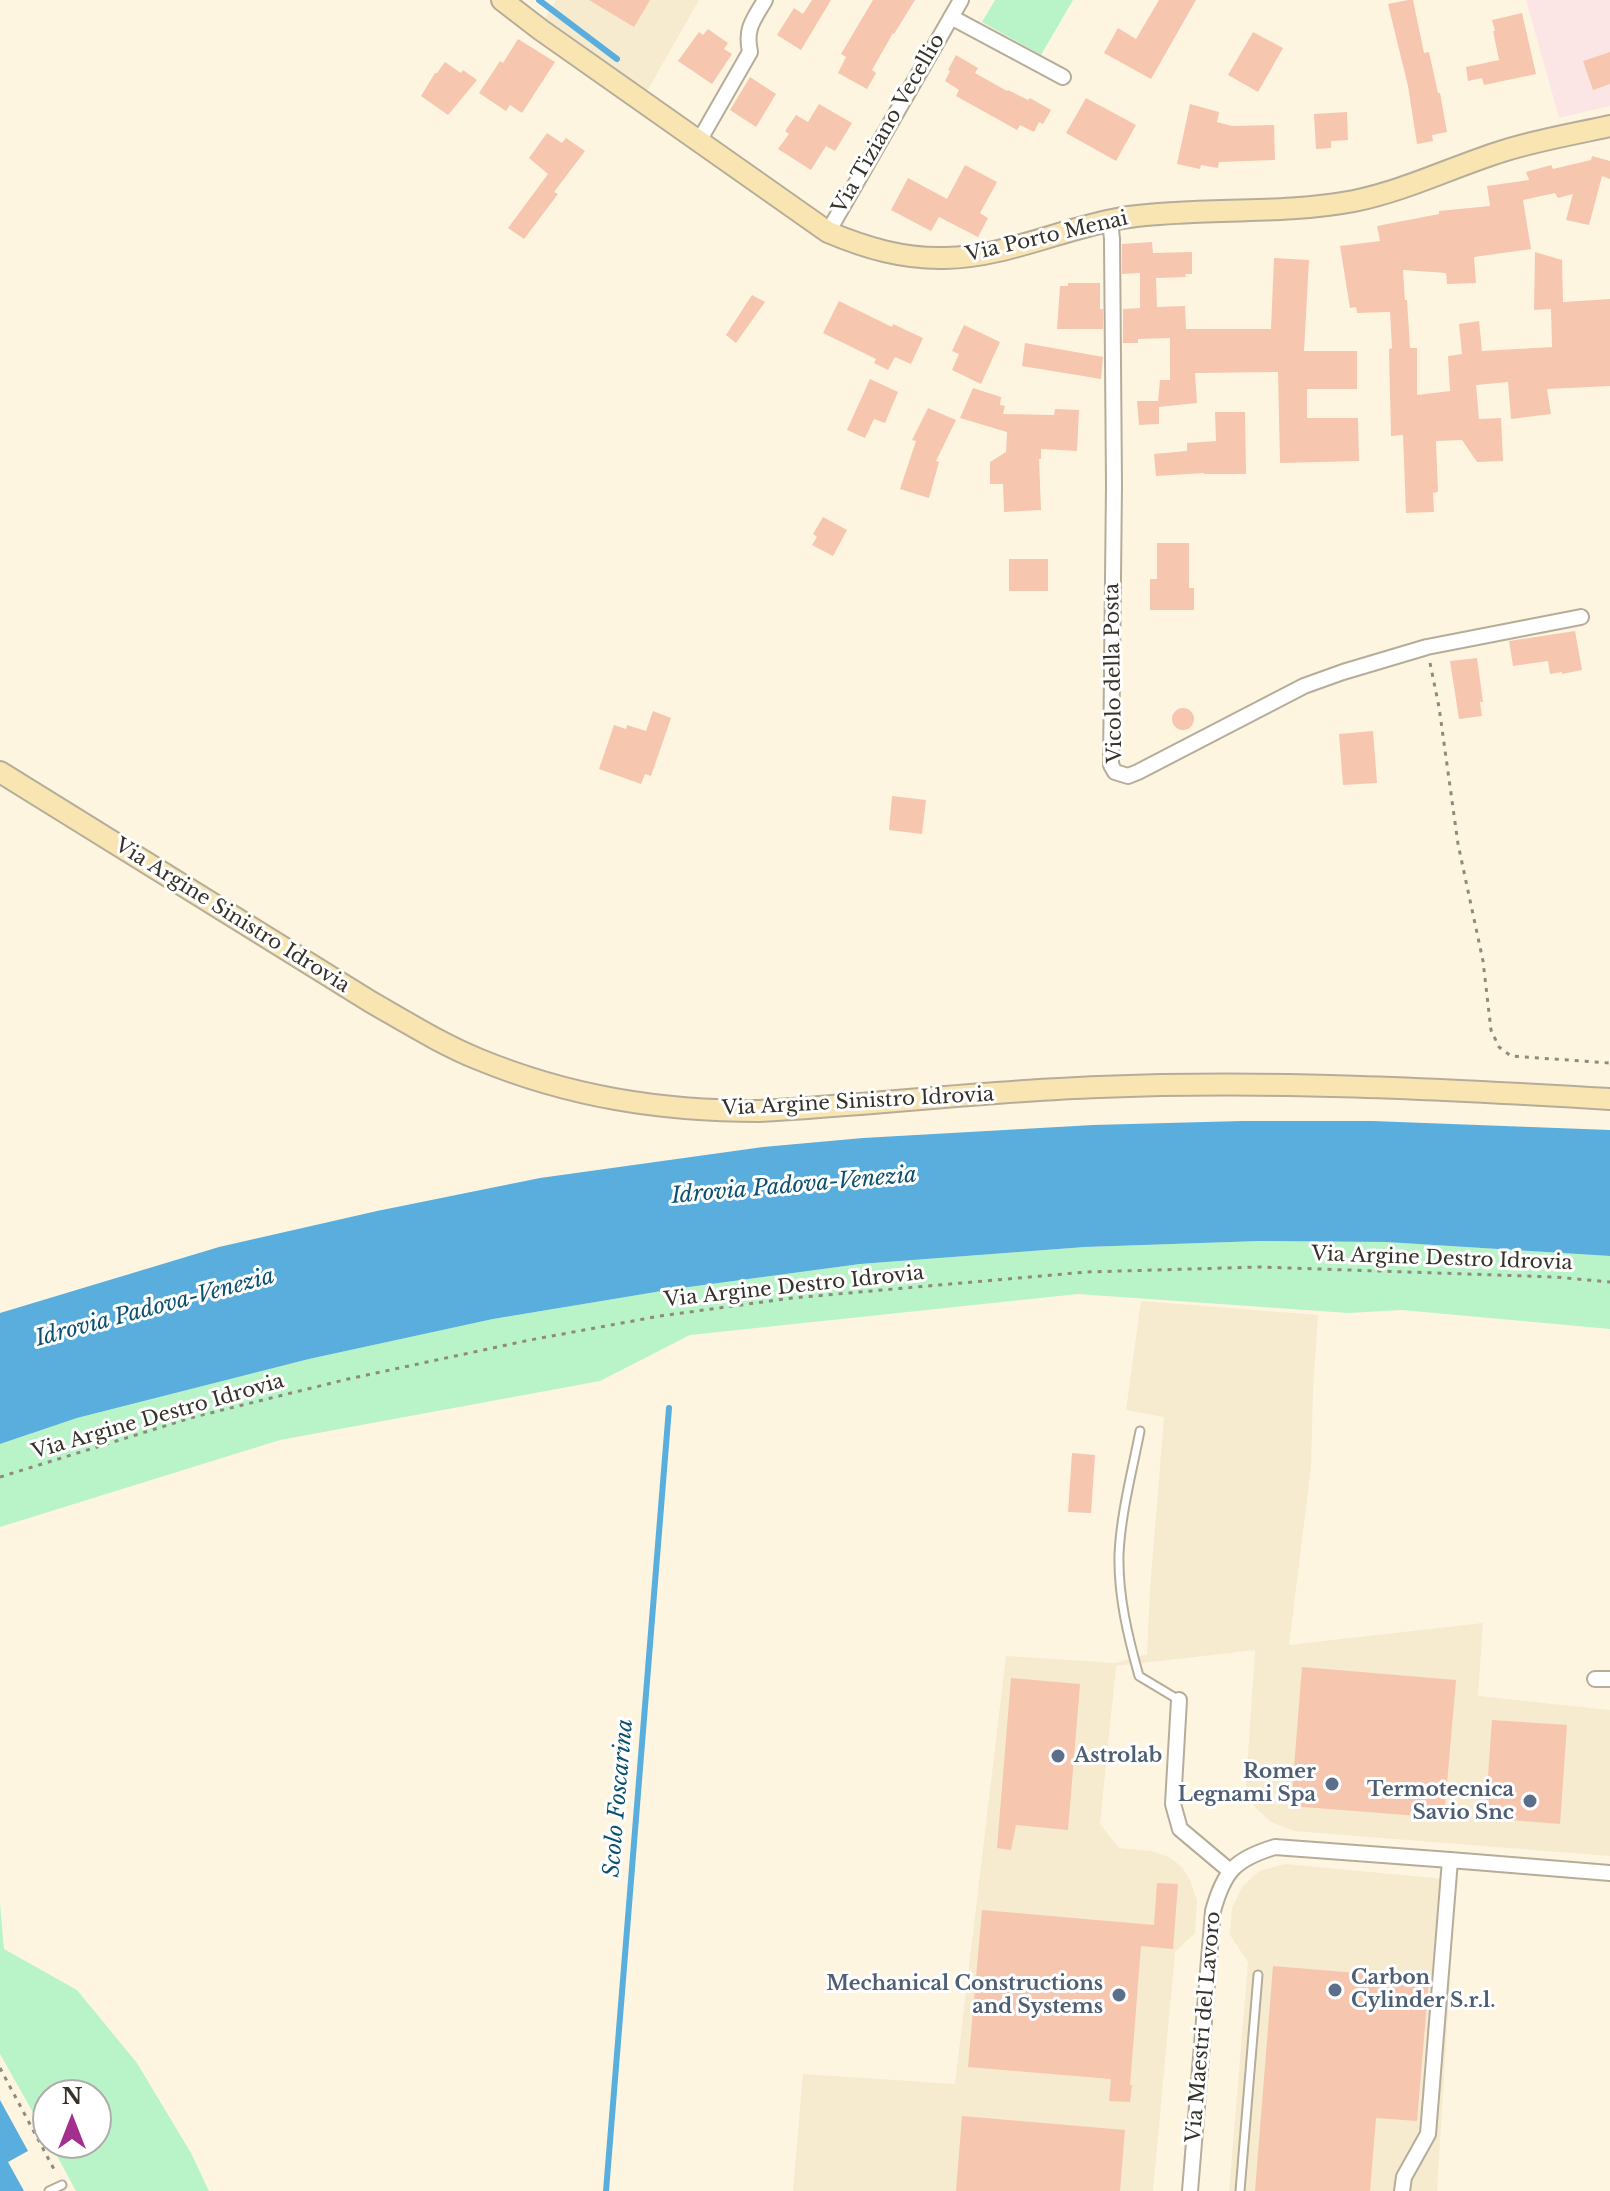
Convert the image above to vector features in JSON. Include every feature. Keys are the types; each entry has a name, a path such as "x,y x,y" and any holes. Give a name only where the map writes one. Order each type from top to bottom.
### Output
{"main road":[{"name":"Via Porto Menai","path":"502,0 828,232 856,244 916,257 947,258 994,251 1110,221 1154,215 1349,202 1413,185 1528,143 1610,126"},
{"name":"Via Argine Sinistro Idrovia","path":"0,772 429,1036 476,1058 561,1089 606,1098 720,1111 759,1111 1099,1087 1211,1085 1356,1087 1610,1099"}],"street":[{"path":"699,141 750,52 747,36 750,25 765,0"},
{"name":"Via Tiziano Vecellio","path":"828,232 961,0"},
{"name":"Via Tiziano Vecellio","path":"951,17 1063,77"},
{"name":"Vicolo della Posta","path":"1110,221 1114,485 1111,765 1115,772 1128,776 1138,772 1304,686 1343,672 1427,647 1581,617"},
{"path":"1179,1700 1173,1804 1180,1829 1230,1871 1253,1854 1275,1847 1610,1873"},
{"path":"1402,2191 1404,2177 1428,2134 1450,1860"},
{"name":"Via Maestri del Lavoro","path":"1190,2191 1213,1911 1220,1885 1230,1871"}],"lane":[{"path":"1140,1431 1119,1553 1126,1630 1139,1676 1179,1700"},
{"path":"1240,2191 1258,1975"},
{"path":"49,2191 62,2185"}],"path":[{"path":"1427,647 1439,707 1458,844 1483,961 1491,1030 1499,1047 1511,1056 1610,1063"},
{"name":"Via Argine Destro Idrovia","path":"0,1477 194,1417 348,1379 660,1316 792,1298 1086,1272 1260,1267 1555,1277 1610,1282"},
{"path":"0,2068 62,2185"}],"shaded area":[{"path":"556,0 699,0 647,91 544,20"},
{"path":"1526,0 1610,0 1610,106 1559,118"},
{"path":"1141,1301 1318,1315 1311,1467 1289,1645 1483,1623 1478,1696 1610,1710 1610,1856 1294,1831 1271,1822 1254,1806 1246,1785 1255,1650 1116,1666 1100,1824 1119,1848 1151,1851 1169,1857 1182,1867 1197,1900 1195,1933 1175,1952 1153,2191 793,2191 803,2074 955,2084 1006,1656 1116,1663 1147,1654 1164,1417 1126,1410"},
{"path":"1285,1864 1456,1880 1437,2191 1229,2191 1248,1962 1230,1935 1232,1908 1242,1887 1259,1871"}],"green space":[{"path":"995,0 1073,0 1041,55 982,22"},
{"path":"1260,1241 1386,1242 1610,1256 1610,1329 1402,1310 1348,1313 1078,1294 690,1335 600,1381 280,1440 0,1527 0,1444 77,1418 309,1359 493,1319 674,1289 860,1264 1085,1247"},
{"path":"0,1903 4,1949 77,1990 137,2063 191,2153 209,2191 76,2191 59,2159 112,2159 112,2079 32,2079 32,2111 0,2054"}],"water":[{"name":"Idrovia Padova-Venezia","path":"1372,1121 1610,1130 1610,1256 1386,1242 1260,1241 1085,1247 860,1264 674,1289 493,1319 309,1359 77,1418 0,1444 0,1313 219,1247 540,1178 763,1147 1093,1125"},
{"path":"0,2100 28,2151 8,2162 24,2191 0,2191"}],"building":[{"path":"589,0 650,0 634,27"},
{"path":"812,0 831,0 801,50 777,35 794,8 803,14"},
{"path":"873,0 915,0 872,70 876,73 867,89 838,73 846,57 841,54"},
{"path":"1159,0 1196,0 1151,79 1104,53 1118,28 1136,39"},
{"path":"1413,0 1424,53 1429,52 1447,132 1432,135 1433,141 1417,144 1408,86 1388,4"},
{"path":"1522,13 1536,74 1484,85 1482,78 1468,81 1466,67 1499,60 1492,20"},
{"path":"708,29 728,43 724,49 732,54 712,84 678,61 699,32 703,35"},
{"path":"1253,32 1283,48 1258,92 1228,75"},
{"path":"518,39 555,62 522,113 510,105 506,111 479,93"},
{"path":"1610,52 1610,84 1593,90 1583,61"},
{"path":"956,55 978,68 975,73 1051,110 1043,124 1039,122 1034,132 1020,125 1017,130 956,96 959,90 945,81"},
{"path":"445,62 477,80 448,115 421,96"},
{"path":"750,77 776,94 756,127 730,110"},
{"path":"1086,98 1136,125 1116,161 1066,133"},
{"path":"819,104 852,123 835,151 826,146 811,170 778,149 789,134 785,131 796,115 808,122"},
{"path":"1190,104 1219,112 1217,122 1232,126 1274,125 1275,160 1219,162 1218,168 1201,165 1200,169 1177,164"},
{"path":"1347,112 1348,140 1331,141 1331,148 1316,149 1314,114"},
{"path":"547,133 562,143 566,138 585,151 524,239 508,228 548,174 529,158"},
{"path":"1592,156 1610,161 1610,179 1602,176 1589,225 1566,220 1573,194 1558,198 1555,193 1523,200 1531,249 1474,257 1476,283 1447,284 1446,273 1403,270 1405,300 1410,348 1417,348 1417,395 1450,391 1448,356 1462,354 1459,324 1479,321 1482,351 1552,347 1551,309 1534,310 1535,252 1562,260 1563,302 1610,299 1610,386 1547,389 1551,414 1511,419 1508,382 1476,385 1479,419 1501,418 1503,461 1477,462 1462,440 1436,441 1438,492 1433,493 1434,512 1406,513 1403,435 1391,436 1390,312 1357,313 1356,307 1350,308 1340,246 1380,241 1377,226 1439,214 1439,211 1490,206 1487,186 1529,180 1526,172 1591,160"},
{"path":"965,165 997,182 980,213 988,218 978,237 939,217 931,231 891,210 908,178 947,199"},
{"path":"1152,242 1153,253 1192,252 1192,274 1156,278 1157,307 1185,306 1186,329 1271,329 1274,258 1309,260 1304,351 1357,351 1357,389 1307,389 1307,418 1358,418 1359,461 1280,463 1278,372 1195,373 1197,403 1159,407 1159,424 1139,425 1137,401 1158,401 1160,380 1170,380 1170,338 1123,343 1123,309 1140,308 1140,273 1122,274 1122,244"},
{"path":"1068,283 1100,283 1103,329 1057,329 1060,286 1068,286"},
{"path":"752,295 765,302 736,343 726,335"},
{"path":"839,301 892,327 893,324 923,338 911,364 895,357 888,370 874,363 876,359 823,333"},
{"path":"964,325 1000,342 981,384 952,370 959,354 952,351"},
{"path":"1025,343 1103,357 1101,379 1022,366"},
{"path":"870,379 898,392 885,423 874,419 865,438 847,430"},
{"path":"973,388 1001,397 1000,405 1005,406 1003,414 1054,415 1055,409 1079,410 1077,451 1041,449 1041,510 1004,512 1003,484 990,484 990,462 1006,452 1007,432 960,418"},
{"path":"928,408 956,420 936,461 939,462 929,498 900,489 916,441 912,440"},
{"path":"1215,412 1245,412 1246,474 1156,476 1154,454 1187,451 1187,443 1216,441"},
{"path":"823,517 847,530 833,556 812,545 817,537 813,534"},
{"path":"1157,543 1189,543 1189,588 1194,588 1194,610 1150,610 1150,579 1157,579"},
{"path":"1009,559 1048,559 1048,591 1009,591"},
{"path":"1575,631 1582,670 1550,674 1548,661 1513,666 1509,641"},
{"path":"1477,658 1482,716 1459,719 1450,661"},
{"path":"1183,708 1191,711 1194,719 1191,727 1183,730 1175,727 1172,719 1175,711"},
{"path":"653,711 671,718 651,776 645,774 641,784 599,769 614,725 646,731"},
{"path":"1373,731 1377,783 1343,785 1339,734"},
{"path":"892,796 926,800 922,834 889,830"},
{"path":"1072,1453 1095,1455 1091,1513 1068,1512"},
{"path":"1302,1667 1456,1680 1444,1818 1291,1806"},
{"path":"1011,1678 1080,1684 1068,1830 1016,1825 1011,1850 997,1848"},
{"path":"1492,1720 1567,1725 1560,1824 1485,1818"},
{"path":"1157,1883 1178,1884 1173,1949 1141,1946 1130,2102 1109,2101 1111,2079 968,2067 982,1910 1154,1925"},
{"path":"1273,1966 1429,1979 1417,2121 1376,2118 1370,2191 1255,2191"},
{"path":"962,2116 1125,2130 1120,2191 956,2191"}],"waterway":[{"path":"539,0 617,59"},
{"name":"Scolo Foscarina","path":"606,2191 669,1408"}],"place":[{"name":"Astrolab","path":"1058,1756"},
{"name":"Romer Legnami Spa","path":"1332,1784"},
{"name":"Termotecnica Savio Snc","path":"1530,1801"},
{"name":"Carbon Cylinder S.r.l.","path":"1335,1990"},
{"name":"Mechanical Constructions and Systems","path":"1119,1995"}]}
